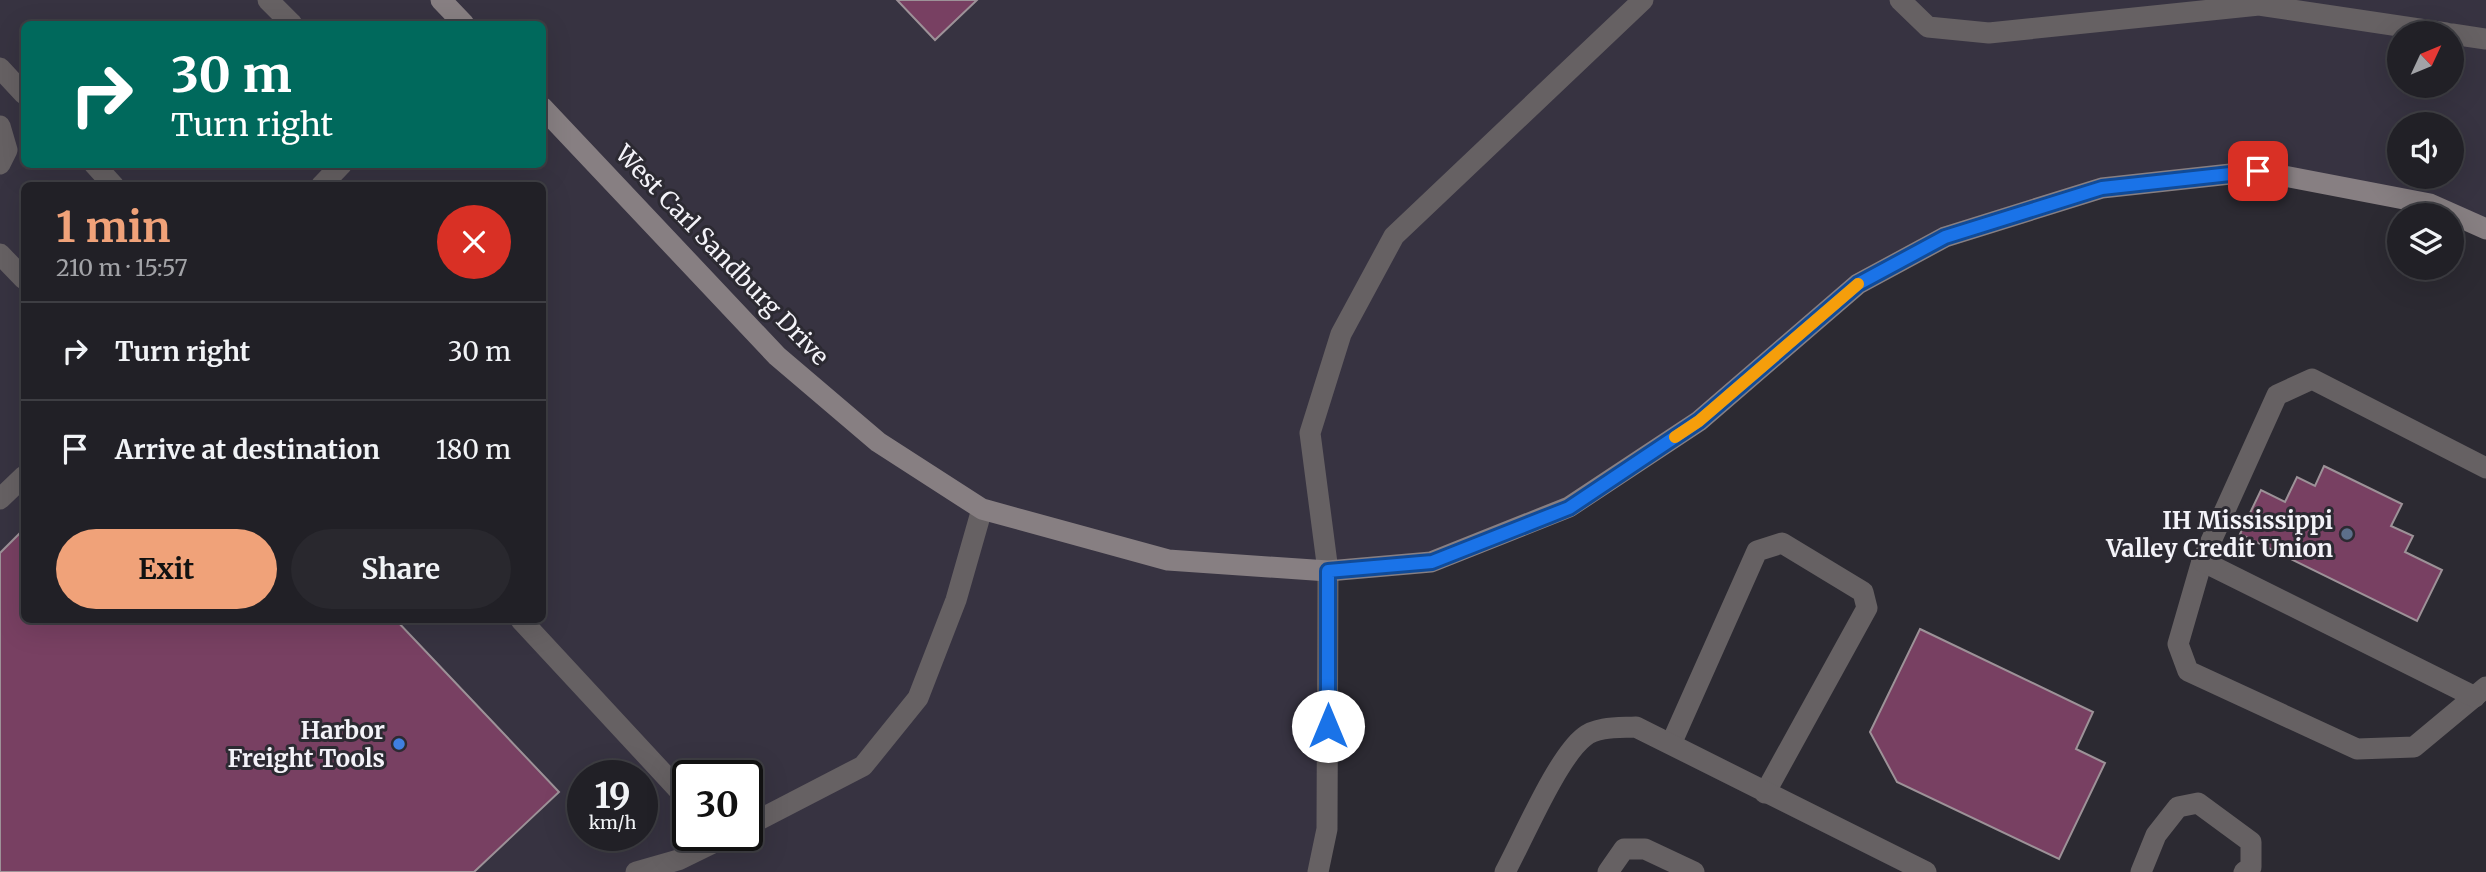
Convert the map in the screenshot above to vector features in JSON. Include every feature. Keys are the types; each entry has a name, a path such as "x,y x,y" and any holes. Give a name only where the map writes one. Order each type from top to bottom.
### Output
{"street":[{"path":"268,0 289,21"},
{"path":"441,0 461,21"},
{"path":"1318,872 1328,829 1328,571 1310,433 1341,334 1394,236 1643,0"},
{"path":"1900,0 1928,27 1989,33 2259,5 2387,24"},
{"path":"2464,36 2486,39"},
{"path":"0,68 21,90"},
{"name":"West Carl Sandburg Drive","path":"546,111 777,356 878,442 982,509 1168,560 1328,571 1432,562 1569,508 1699,421 1858,284 1945,237 2102,188 2258,171 2430,204 2486,229"},
{"path":"0,126 7,150 0,164"},
{"path":"98,168 110,182"},
{"path":"325,182 338,168"},
{"path":"0,254 21,276"},
{"path":"2202,561 2481,692 2414,747 2357,749 2188,671 2178,645 2202,561 2277,396 2312,379 2486,468"},
{"path":"0,499 21,479"},
{"path":"763,818 863,766 918,698 956,600 982,509"},
{"path":"1671,744 1757,551 1782,542 1863,592 1867,608 1765,793"},
{"path":"524,623 672,783"},
{"path":"1506,872 1564,760 1585,736 1606,728 1636,727 1926,872"},
{"path":"2141,872 2156,835 2178,807 2198,803 2251,842 2250,866 2244,872"},
{"path":"1608,872 1624,849 1645,849 1694,872"},
{"path":"636,872 678,860 695,851"}],"shaded area":[{"path":"0,0 2486,0 2486,229 2464,219 2464,203 2425,203 2258,171 2102,188 1945,237 1858,284 1699,421 1569,507 1431,562 1328,571 1318,872 0,872"}],"building":[{"path":"897,0 977,0 935,40"},
{"path":"2324,466 2402,504 2391,526 2413,536 2405,552 2442,570 2417,621 2240,534 2261,490 2285,502 2297,477 2315,486"},
{"path":"21,532 21,623 399,623 559,792 474,872 0,872 0,553"},
{"path":"1920,629 2093,712 2076,749 2105,763 2059,859 1897,782 1870,732"}],"slow traffic":[{"path":"1675,437 1699,421 1858,284"}],"place":[{"name":"IH Mississippi Valley Credit Union","path":"2347,534"},
{"name":"Harbor Freight Tools","path":"399,744"}],"route":[{"path":"1328,726 1328,571 1432,562 1569,508 1699,421 1858,284 1945,237 2102,188 2258,171"}]}
